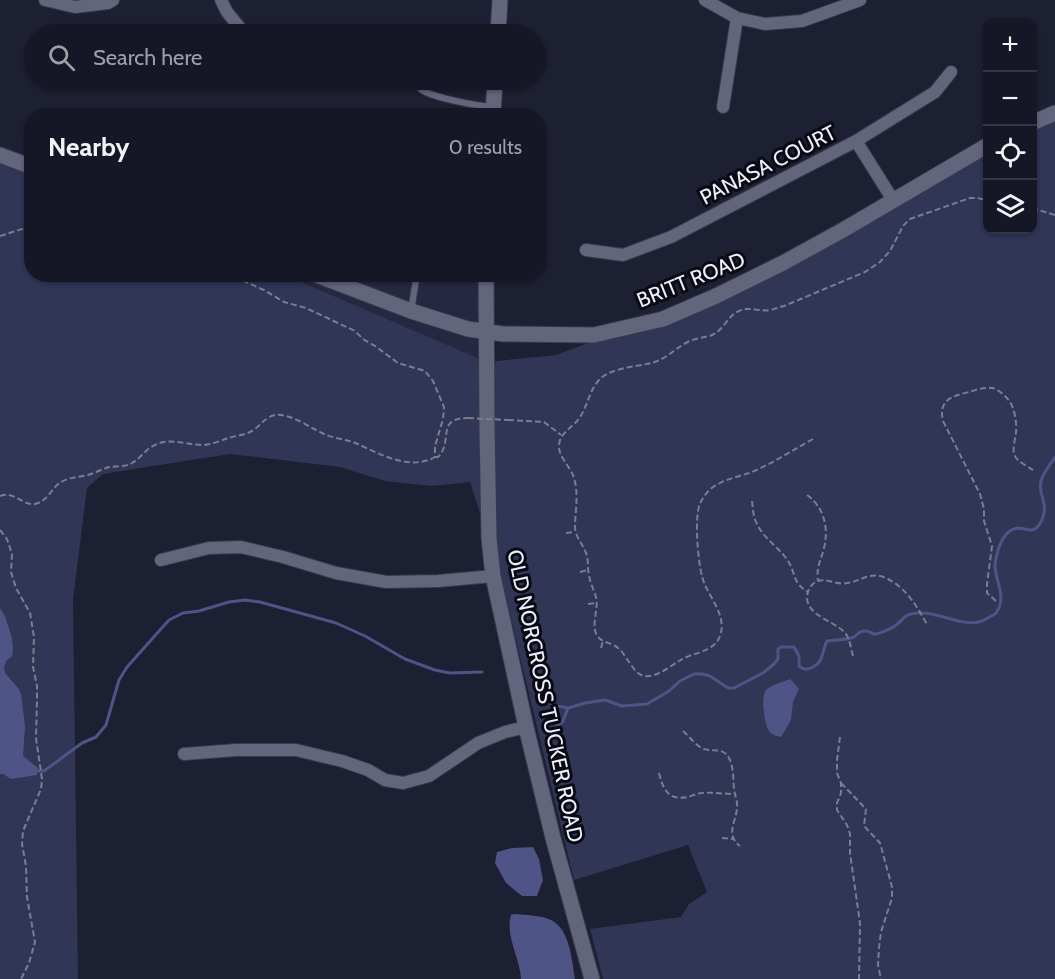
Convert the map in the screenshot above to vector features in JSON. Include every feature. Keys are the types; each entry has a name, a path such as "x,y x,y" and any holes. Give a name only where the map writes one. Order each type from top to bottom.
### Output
{"street":[{"path":"45,0 75,7 108,3 113,0"},
{"path":"221,0 236,24"},
{"path":"499,24 500,0"},
{"path":"705,0 737,18 765,24 802,21 860,0"},
{"path":"723,107 737,18"},
{"name":"PANASA COURT","path":"586,250 624,255 671,237 856,141 935,92 951,72"},
{"path":"493,108 494,90"},
{"path":"1037,121 1055,113"},
{"path":"856,141 893,200"},
{"name":"BRITT ROAD","path":"335,282 411,311 486,333 594,334 663,319 716,296 843,230 983,147"},
{"path":"0,155 24,164"},
{"name":"OLD NORCROSS TUCKER ROAD","path":"486,282 489,538 493,576 553,838 592,979"},
{"path":"161,560 209,548 241,547 336,573 386,582 438,581 493,576"},
{"path":"184,754 236,750 296,750 342,761 368,770 385,780 403,783 429,776 478,743 505,732 526,727"}],"lane":[{"path":"422,90 486,108"},
{"path":"411,311 416,282"}],"path":[{"path":"813,439 752,472 716,484 699,504 696,518 702,576 720,614 720,635 715,644 706,650 687,655 669,668 644,676 638,673 619,648 598,637 595,629 596,603 588,570 588,560 575,532 574,477 560,450 559,443 562,435 580,417 591,391 599,380 623,369 662,360 686,343 721,330 740,310 770,310 847,281 880,262 890,251 903,225 910,219 970,198 983,199"},
{"path":"1037,210 1055,215"},
{"path":"0,236 24,228"},
{"path":"246,282 284,302 306,308 355,331 398,363 425,371 433,381 444,407 435,446 435,457"},
{"path":"820,290 822,295"},
{"path":"800,299 801,304"},
{"path":"996,601 987,593 992,546 984,521 984,509 980,494 944,422 942,415 945,403 953,395 983,388 995,389 1002,394 1009,401 1015,418 1014,454 1017,460 1033,470"},
{"path":"0,496 13,495 26,503 39,503 59,483 69,478 131,464 146,449 155,444 165,441 204,445 251,432 272,416 280,415 299,420 331,437 352,442 385,457 417,462 428,461 438,456 443,449 450,424 454,420 468,418 544,423 562,435"},
{"path":"807,495 819,506 825,526 824,548 817,569 819,581"},
{"path":"752,501 753,514 758,526 786,558 794,579 808,592"},
{"path":"0,530 7,539 12,554 11,572 16,588 30,612 34,637 33,667 37,687 36,738 42,779 41,789 24,831 22,844 26,866 27,897 35,942 29,963 21,979"},
{"path":"566,533 575,532"},
{"path":"580,572 588,570"},
{"path":"853,656 846,633 809,605 808,592 812,585 819,581 846,584 870,576 879,576 894,582 906,592 928,626"},
{"path":"588,604 596,603"},
{"path":"601,648 603,641"},
{"path":"683,731 705,749 725,752 732,766 737,810 732,830 735,843 740,846"},
{"path":"840,737 837,773 841,783 841,794 837,810 850,834 850,853 860,923 859,979"},
{"path":"695,742 699,738"},
{"path":"659,773 665,790 672,796 682,797 704,792 735,795"},
{"path":"841,783 866,809 864,826 880,843 892,887 892,898 881,932 879,948 878,965 881,979"},
{"path":"719,789 720,794"},
{"path":"722,838 734,840"}],"shaded area":[{"path":"1037,116 1055,118 1055,979 603,979 590,929 681,917 689,904 707,892 688,845 574,880 502,582 470,482 432,486 385,481 340,467 230,454 103,474 87,488 73,600 78,979 0,979 0,151 24,162 24,282 301,282 487,362 556,355 818,252 956,155 983,141 983,234 1037,234"},
{"path":"301,282 487,282 487,362"},
{"path":"0,608 12,638 13,651 12,656 6,661 5,673 21,694 25,726 23,756 38,768 37,775 11,779 0,774"},
{"path":"790,679 799,689 793,702 791,720 781,737 776,736 769,731 764,716 765,692 769,687"},
{"path":"533,847 539,859 543,880 537,896 522,896 506,883 495,863 497,852 512,848"},
{"path":"511,915 542,917 557,924 569,946 575,979 521,979 510,931"}],"waterway":[{"path":"546,701 568,708 605,700 622,706 647,704 694,674 710,676 728,688 734,688 763,673 774,664 778,659 778,649 781,647 794,647 799,656 799,666 804,669 813,667 819,662 827,641 851,638 862,631 880,633 915,613 964,622 980,622 996,613 1001,601 995,564 1004,537 1018,528 1032,530 1037,528 1043,518 1044,506 1040,486 1045,472 1055,457"},
{"path":"38,771 44,771 82,743 96,737 106,725 119,680 127,667 169,620 183,613 229,602 245,600 260,602 336,623 365,636 405,659 435,670 450,673 482,672"},
{"path":"555,728 563,721 568,708"}]}
